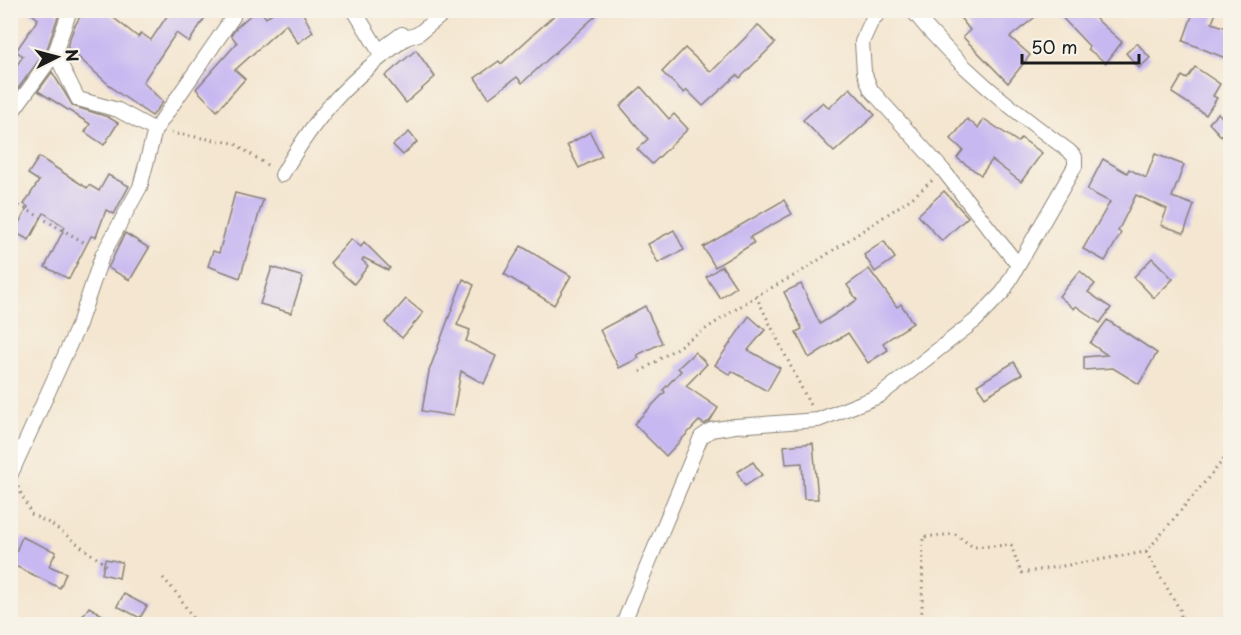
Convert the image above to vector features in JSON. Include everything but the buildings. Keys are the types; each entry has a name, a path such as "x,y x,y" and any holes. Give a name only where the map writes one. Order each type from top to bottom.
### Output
{"street":[{"path":"10,116 55,53 70,10"},
{"path":"11,475 79,324 102,256 140,187 154,130 233,17 234,10"},
{"path":"354,10 379,51 402,34 406,38"},
{"path":"282,175 327,106 365,68 406,38 418,34 448,10"},
{"path":"882,10 872,20 862,42 864,72 871,90 943,170 1018,265"},
{"path":"623,624 701,437 711,430 735,426 818,420 879,396 976,320 1003,292 1076,166 1075,157 989,91 939,44 912,10"},
{"path":"55,53 78,99 118,110 154,130"}],"path":[{"path":"154,130 234,142 282,175"},
{"path":"640,372 756,296 799,273 912,198 943,170"},
{"path":"10,198 87,244"},
{"path":"756,296 818,420"},
{"path":"918,624 922,611 923,537 955,534 973,547 1011,545 1022,573 1146,552 1230,452"},
{"path":"11,475 31,514 51,524 106,565"},
{"path":"1146,552 1180,610 1182,624"},
{"path":"163,578 179,597 196,624"}]}
